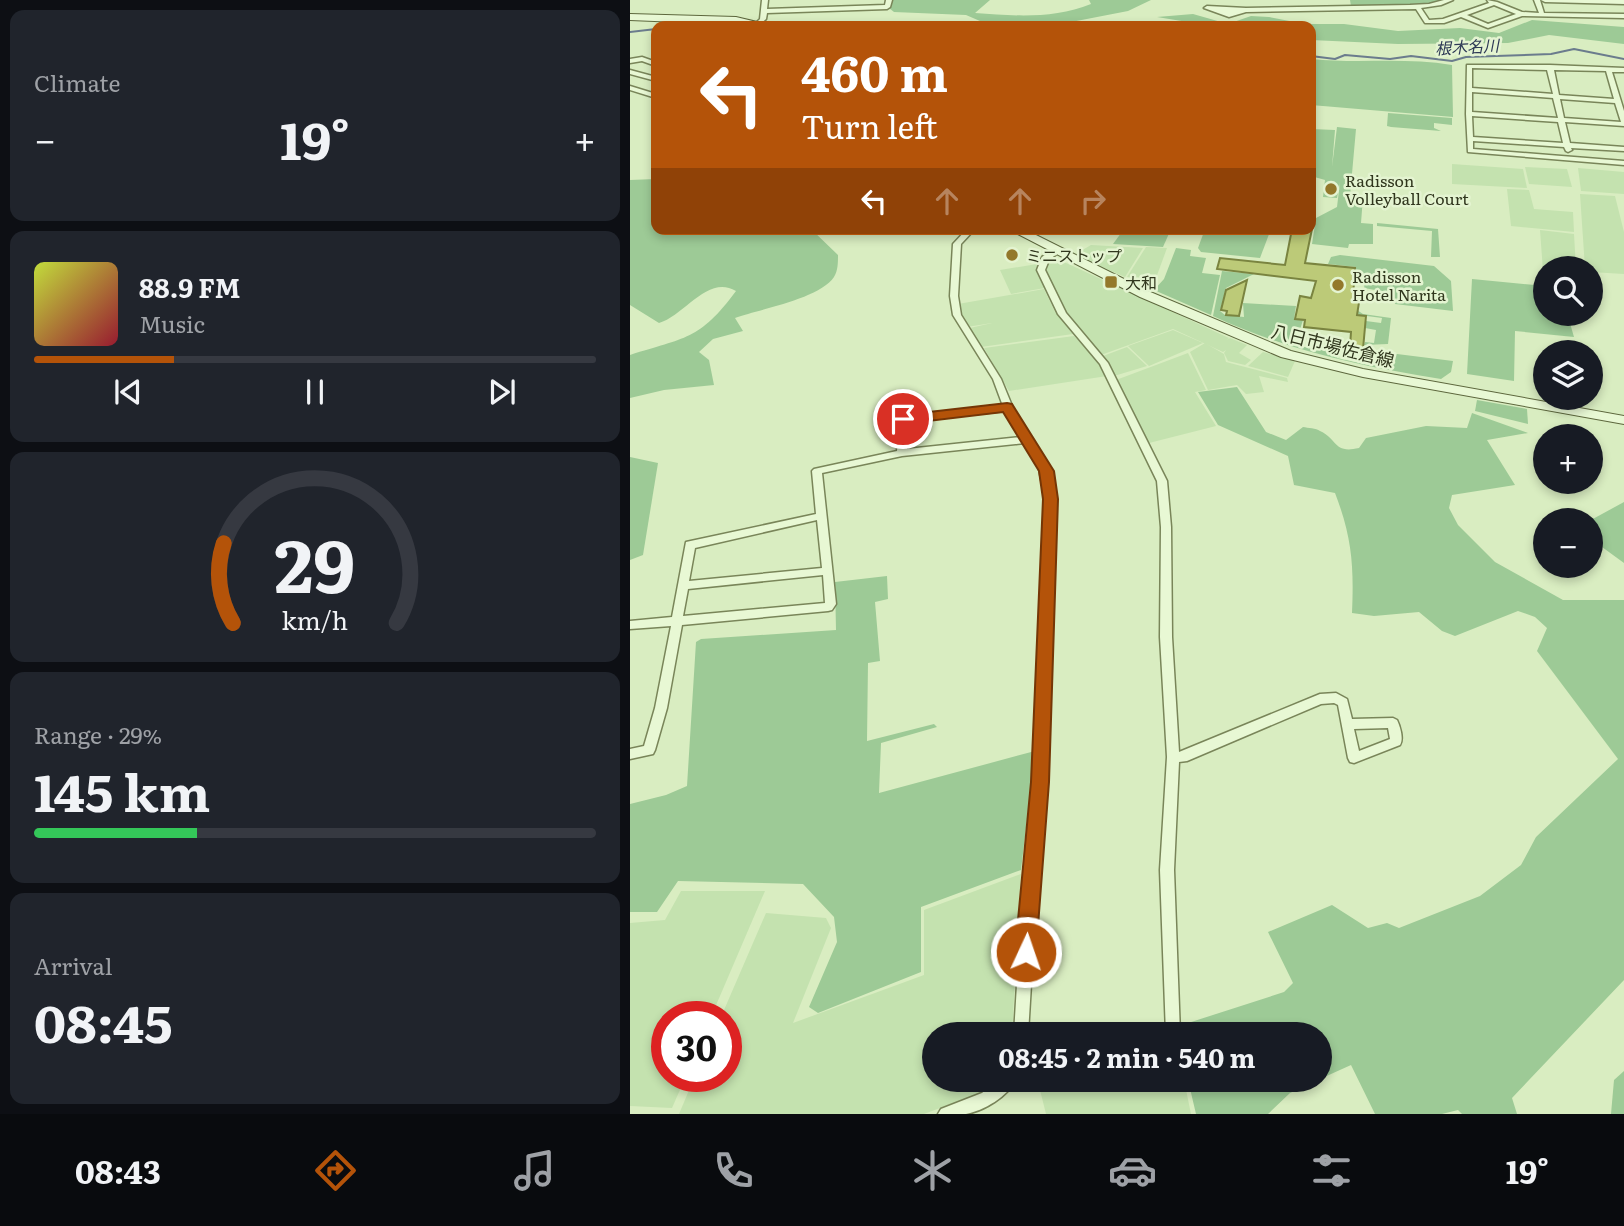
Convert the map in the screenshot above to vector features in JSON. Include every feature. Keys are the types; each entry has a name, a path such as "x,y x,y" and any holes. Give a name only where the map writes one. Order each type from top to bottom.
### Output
{"main road":[{"path":"630,17 716,21"},
{"name":"八日市場佐倉線","path":"1025,235 1055,252 1286,354 1363,373 1624,420"}],"street":[{"path":"760,21 765,0 778,0"},
{"path":"810,9 812,0"},
{"path":"764,11 887,7 889,0"},
{"path":"1246,10 1229,15 1207,8 1315,11 1374,7 1419,9 1450,0"},
{"path":"1487,0 1521,14"},
{"path":"1536,0 1542,14"},
{"path":"1545,0 1624,2"},
{"path":"1607,2 1615,16"},
{"path":"1419,9 1427,22 1462,15 1495,3"},
{"path":"1462,15 1488,26 1521,14 1624,16"},
{"path":"630,61 642,59 651,62"},
{"path":"1624,70 1469,66 1470,151 1624,163"},
{"path":"1550,67 1570,159"},
{"path":"1469,114 1624,123 1608,69"},
{"path":"630,72 651,78"},
{"path":"630,88 651,94"},
{"path":"1469,90 1618,100"},
{"path":"1469,139 1624,149"},
{"path":"965,235 957,244 956,307 961,323 1001,387 1007,408 1046,471 1051,524 1040,782 1031,869 1022,1022"},
{"path":"1055,252 1045,259 1041,268 1052,299 1067,321 1104,363 1161,476 1166,527 1166,637 1173,757 1167,870 1173,1022"},
{"path":"902,453 903,419 1007,408"},
{"path":"630,625 828,607 831,604 817,471 902,453 1026,440"},
{"path":"630,754 649,750 661,708 690,545 821,516"},
{"path":"683,586 827,571"},
{"path":"1173,757 1183,757 1320,699 1336,698 1343,702 1347,724"},
{"path":"948,1114 987,1100 996,1092"}],"green space":[{"path":"892,0 990,0 975,13 1020,15 1077,9 1091,4 1089,0 1151,0 1128,11 1076,21 980,21 966,15 894,12 889,8"},
{"path":"1350,0 1446,0 1418,8 1351,6"},
{"path":"1193,14 1218,21 1181,21 1157,17"},
{"path":"1251,16 1290,21 1237,21"},
{"path":"1532,20 1624,27 1624,44 1549,35 1508,43 1398,44 1316,40 1316,24 1344,24 1398,31 1460,28 1499,33"},
{"path":"1316,59 1417,61 1452,65 1453,117 1316,105"},
{"path":"1388,113 1452,118 1452,125 1434,123 1434,128 1441,131 1391,127 1387,126"},
{"path":"1337,127 1356,129 1350,196 1363,197 1361,223 1373,224 1373,244 1349,244 1348,248 1312,244 1313,235 1316,235 1316,218 1337,207 1340,182 1337,198 1323,197 1325,180 1316,177 1316,129 1335,130 1332,167"},
{"path":"1452,164 1523,169 1527,188 1452,184"},
{"path":"1525,167 1567,169 1572,187 1529,184"},
{"path":"1578,168 1624,172 1624,194 1581,191"},
{"path":"651,179 651,235 817,235 838,255 834,277 826,285 803,297 735,318 743,331 713,339 699,352 709,360 714,385 664,390 630,398 630,355 690,335 712,320 736,291 726,287 706,292 669,319 659,323 630,305 630,180"},
{"path":"1507,189 1529,190 1534,209 1573,212 1574,232 1511,226"},
{"path":"1580,194 1615,196 1624,232 1624,274 1603,273 1603,256 1584,256"},
{"path":"1377,223 1438,229 1440,257 1431,257 1432,231 1377,226"},
{"path":"1540,230 1574,234 1575,256 1542,256"},
{"path":"1120,235 1168,235 1163,247 1113,244"},
{"path":"1203,235 1269,235 1260,258 1201,252 1198,248"},
{"path":"1091,245 1143,248 1125,277 1074,255"},
{"path":"1146,247 1167,248 1156,278 1148,286 1127,277"},
{"path":"1176,248 1191,250 1190,256 1206,258 1202,273 1220,275 1211,315 1154,290 1164,279"},
{"path":"1340,255 1434,266 1451,281 1453,311 1395,304 1392,293 1364,288 1366,276 1354,274 1356,267 1328,264 1331,257"},
{"path":"1051,256 1229,338 1226,340 1230,338 1247,345 1239,353 1251,360 1245,365 1228,361 1224,353 1226,350 1223,352 1173,329 1101,355 1064,313 1043,270 1044,263"},
{"path":"1037,264 1037,273 1045,288 1011,294 1000,270"},
{"path":"1222,271 1254,274 1226,288 1220,311 1225,315 1244,317 1243,303 1296,306 1294,319 1303,320 1297,339 1304,347 1338,351 1337,358 1368,365 1370,359 1382,361 1385,356 1397,354 1453,361 1451,372 1441,379 1353,363 1269,339 1213,316"},
{"path":"1472,279 1533,285 1533,326 1571,326 1574,337 1515,331 1514,381 1467,374"},
{"path":"1044,289 1055,312 1073,334 981,347 970,328 992,323 967,327 958,304"},
{"path":"1354,308 1363,314 1391,318 1388,344 1364,345 1365,342 1374,343 1376,330 1365,328 1366,321 1381,323 1382,318 1352,314"},
{"path":"1173,330 1203,343 1149,366 1128,346"},
{"path":"1074,336 1098,360 1107,376 1009,391 984,348"},
{"path":"1205,343 1224,354 1226,362 1287,378 1288,382 1259,376 1264,392 1246,394 1237,385 1208,390 1190,352"},
{"path":"1127,347 1147,366 1114,376 1103,356"},
{"path":"1263,352 1295,361 1288,377 1248,366"},
{"path":"1188,353 1206,390 1195,392 1216,426 1149,443 1116,380"},
{"path":"1237,387 1266,432 1286,440 1303,427 1312,428 1326,434 1344,449 1359,448 1366,438 1426,426 1467,428 1472,413 1528,433 1487,440 1515,485 1452,495 1449,508 1458,525 1495,562 1563,600 1624,600 1624,980 1512,1098 1517,1114 1462,1114 1458,1110 1442,1114 1375,1114 1351,1065 1332,1074 1332,1022 1191,1022 1284,992 1293,983 1268,932 1332,905 1368,928 1387,923 1399,928 1480,896 1521,865 1536,837 1618,759 1537,651 1547,628 1535,617 1518,611 1455,636 1442,631 1419,612 1374,616 1352,613 1351,552 1335,493 1294,485 1288,456 1218,425 1198,392"},
{"path":"1477,400 1527,409 1528,424 1475,411"},
{"path":"630,457 658,463 643,555 630,560"},
{"path":"1624,502 1624,563 1603,548 1603,513"},
{"path":"887,576 888,599 875,602 880,661 868,663 867,741 934,724 937,727 881,743 879,793 1035,751 1021,870 921,907 921,972 818,1013 809,1007 837,942 834,917 803,884 678,881 657,912 630,912 630,804 666,795 687,786 696,642 701,639 836,630 835,582"},
{"path":"1021,874 1013,1022 922,1022 922,1092 983,1092 924,1114 679,1114 688,1092 742,1092 742,1001 728,1001 766,913 826,918 831,928 793,1023 924,975 924,910"},
{"path":"681,891 765,891 718,1001 651,1001 651,1092 679,1092 672,1108 630,1106 630,923 665,920"},
{"path":"1624,1071 1624,1114 1611,1114 1614,1080"},
{"path":"1040,1092 1186,1092 1191,1114 1046,1114"},
{"path":"1191,1092 1292,1092 1268,1114 1196,1114"}],"building":[{"name":"Radisson Hotel Narita","path":"1291,235 1311,235 1305,263 1355,268 1353,296 1360,296 1357,315 1366,316 1363,349 1350,347 1351,332 1304,327 1305,320 1295,319 1300,296 1311,298 1316,281 1217,269 1220,258 1285,265"},
{"path":"1247,280 1239,316 1226,315 1227,311 1221,310 1226,290"}],"waterway":[{"name":"根木名川","path":"630,32 651,30"},
{"name":"根木名川","path":"1316,57 1335,59 1345,55 1390,59 1411,56 1452,61 1466,57 1551,54 1574,49 1624,59"}],"place":[{"name":"Radisson Volleyball Court","path":"1331,189"},
{"name":"ミニストップ","path":"1012,255"},
{"name":"大和","path":"1111,282"},
{"name":"Radisson Hotel Narita","path":"1338,285"}],"route":[{"path":"903,419 1007,408 1046,471 1051,499 1049,594 1040,782 1026,952"}]}
